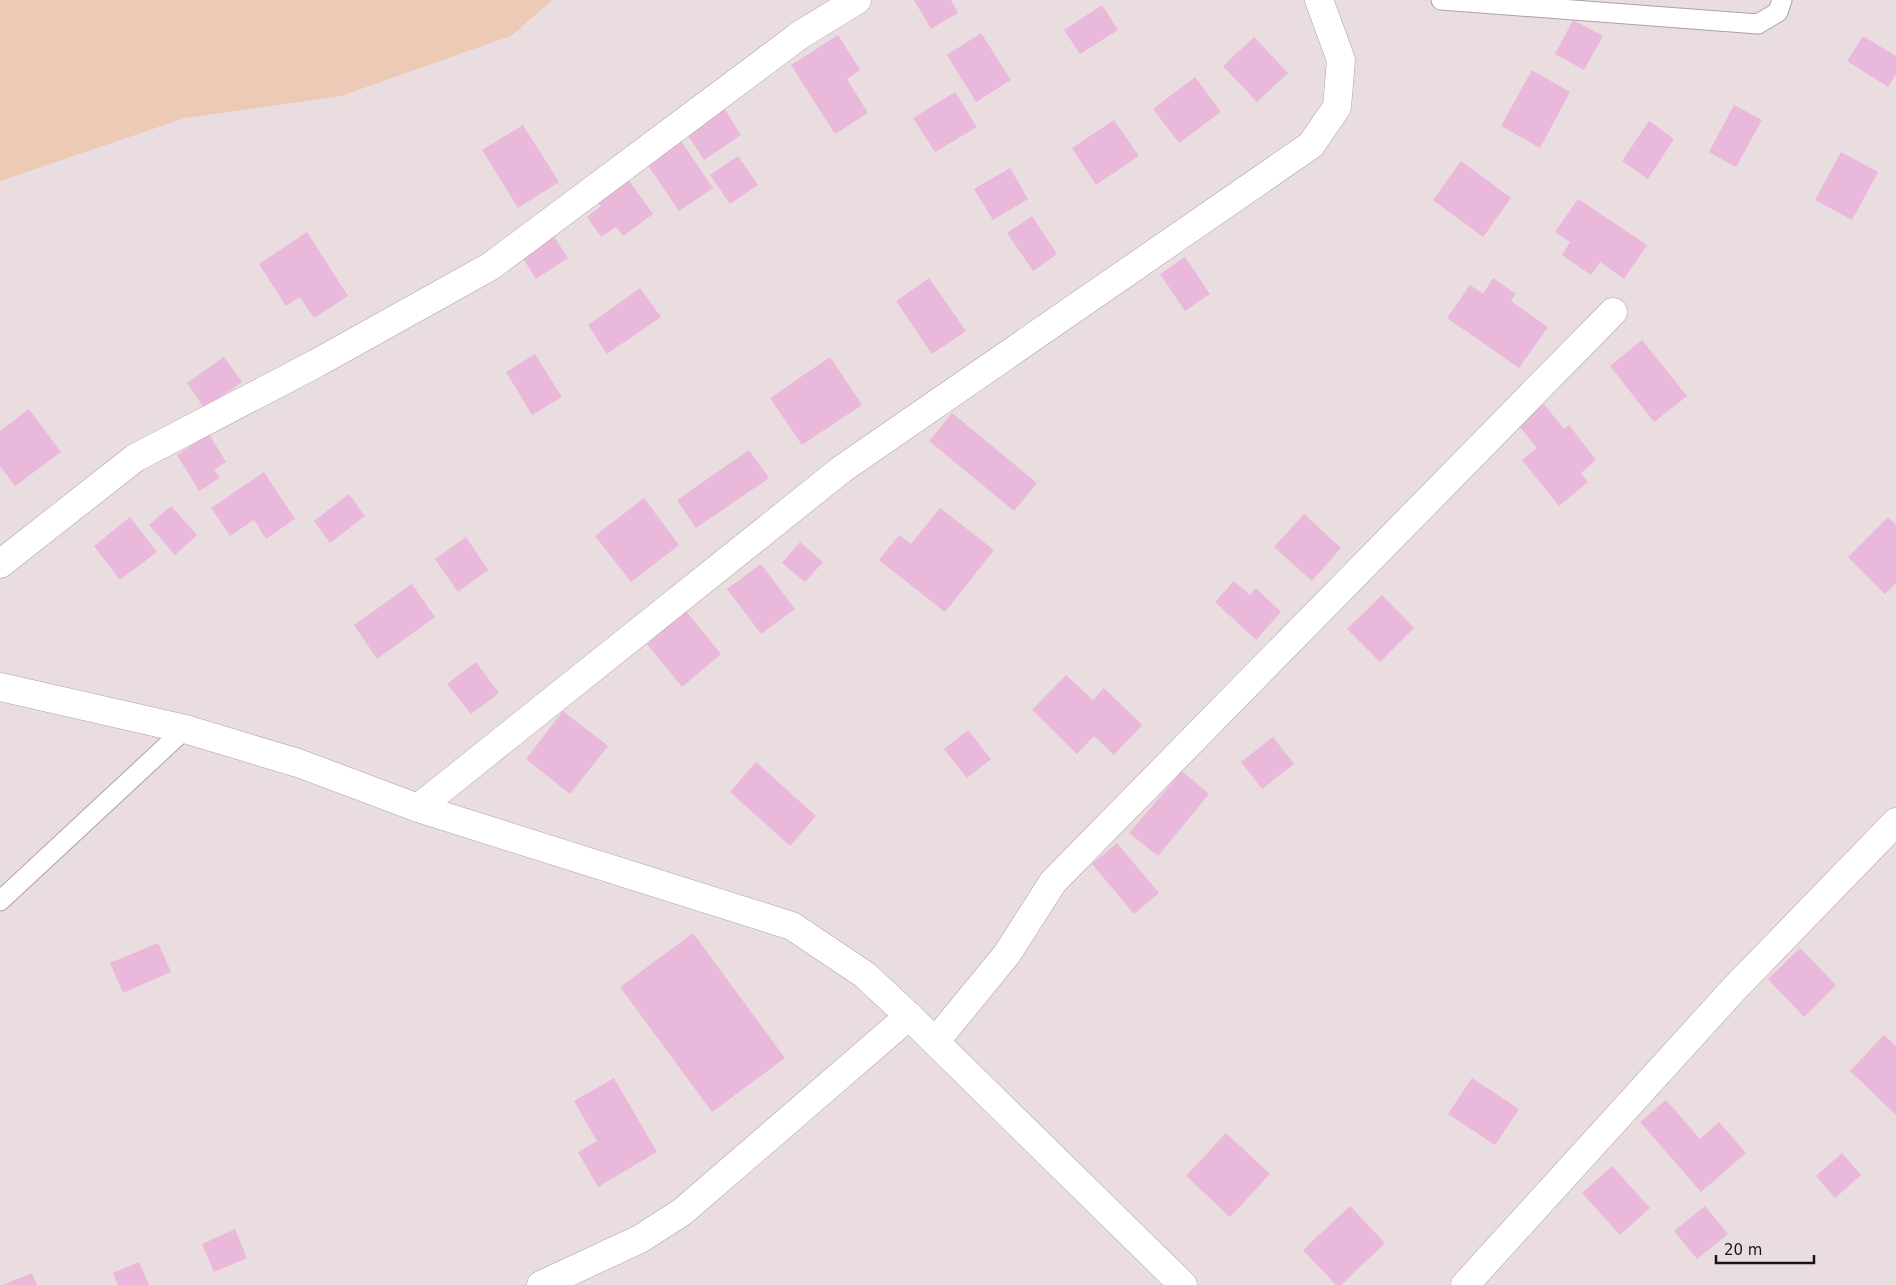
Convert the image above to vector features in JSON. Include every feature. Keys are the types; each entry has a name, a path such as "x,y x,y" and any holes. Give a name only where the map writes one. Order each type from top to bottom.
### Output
{"street":[{"path":"0,564 134,458 315,364 491,266 800,35 857,0"},
{"path":"418,808 842,469 1311,145 1337,107 1340,60 1319,0"},
{"path":"935,1042 1007,954 1053,882 1613,312"},
{"path":"0,687 185,729 298,763 418,808 792,926 865,975 1183,1285"},
{"path":"1465,1285 1734,989 1896,822"},
{"path":"541,1285 640,1239 682,1212 909,1016"}],"lane":[{"path":"1441,0 1758,24 1778,12 1782,0"},
{"path":"0,901 185,729"}],"shaded area":[{"path":"0,0 552,0 511,36 341,96 185,118 0,181"}],"building":[{"path":"914,0 951,0 958,13 931,29"},
{"path":"1102,5 1118,30 1080,54 1064,30"},
{"path":"1573,20 1603,36 1584,70 1555,54"},
{"path":"981,33 1011,80 976,102 947,55"},
{"path":"838,35 860,70 847,79 868,113 835,134 791,65"},
{"path":"1863,36 1896,56 1896,74 1888,87 1847,61"},
{"path":"1254,37 1288,73 1257,102 1223,66"},
{"path":"1532,70 1570,92 1540,148 1501,126"},
{"path":"1195,77 1221,112 1179,143 1153,109"},
{"path":"955,92 977,127 935,152 913,118"},
{"path":"1734,105 1762,120 1736,167 1709,152"},
{"path":"723,106 741,135 704,160 685,131"},
{"path":"1114,120 1139,156 1096,185 1072,148"},
{"path":"1649,121 1674,139 1648,179 1622,161"},
{"path":"523,125 559,182 518,208 482,150"},
{"path":"681,141 713,188 679,211 647,164"},
{"path":"1841,152 1878,172 1852,220 1815,200"},
{"path":"738,156 758,185 730,204 710,175"},
{"path":"1461,161 1511,198 1483,237 1433,200"},
{"path":"1010,168 1028,199 993,220 974,189"},
{"path":"627,178 653,214 623,236 616,227 601,237 587,217 601,206 596,200"},
{"path":"1578,199 1647,245 1624,279 1600,262 1591,275 1562,255 1570,242 1555,232"},
{"path":"1032,216 1057,254 1033,271 1007,233"},
{"path":"307,232 348,296 314,318 300,297 286,306 259,264"},
{"path":"551,232 568,258 536,279 519,252"},
{"path":"1185,257 1210,294 1185,311 1160,274"},
{"path":"929,278 966,331 932,354 896,301"},
{"path":"1493,278 1516,294 1511,301 1548,327 1519,368 1447,318 1470,285 1483,294"},
{"path":"640,288 661,317 607,354 588,325"},
{"path":"1642,340 1687,396 1654,422 1610,366"},
{"path":"535,354 562,397 532,415 506,372"},
{"path":"224,357 242,382 204,408 187,383"},
{"path":"830,357 862,405 802,445 770,398"},
{"path":"1544,404 1564,429 1569,425 1596,460 1581,473 1588,482 1559,506 1522,460 1537,448 1518,425"},
{"path":"29,409 61,452 15,486 0,466 0,431"},
{"path":"952,413 1037,483 1014,511 929,441"},
{"path":"209,434 226,462 214,470 220,478 199,491 177,455"},
{"path":"749,450 769,478 696,528 677,500"},
{"path":"264,472 295,519 266,539 254,520 230,536 211,508"},
{"path":"349,494 365,516 330,543 314,521"},
{"path":"644,498 679,545 631,582 595,536"},
{"path":"171,506 197,535 175,555 149,525"},
{"path":"940,508 994,550 945,612 879,560 899,535 911,544"},
{"path":"1304,514 1341,548 1312,581 1274,547"},
{"path":"130,517 157,552 120,580 94,546"},
{"path":"1888,517 1896,525 1896,583 1885,594 1848,557"},
{"path":"466,537 488,570 458,592 435,559"},
{"path":"800,542 823,562 805,582 782,563"},
{"path":"761,564 795,609 761,634 727,589"},
{"path":"1234,581 1250,595 1256,588 1281,612 1256,640 1215,602"},
{"path":"412,584 435,617 377,659 354,625"},
{"path":"1382,595 1414,628 1380,662 1347,629"},
{"path":"686,611 721,654 682,687 647,644"},
{"path":"476,662 499,693 471,714 447,684"},
{"path":"1066,675 1093,700 1104,688 1142,725 1114,755 1094,736 1077,754 1032,710"},
{"path":"563,711 608,746 570,794 526,759"},
{"path":"968,730 991,759 967,778 944,749"},
{"path":"1273,737 1294,764 1262,789 1241,762"},
{"path":"756,762 816,816 790,846 730,792"},
{"path":"1182,771 1209,794 1158,856 1129,833"},
{"path":"1117,843 1159,893 1134,914 1092,864"},
{"path":"693,933 785,1058 712,1112 620,987"},
{"path":"158,943 171,972 123,993 110,963"},
{"path":"1800,948 1836,985 1804,1017 1768,979"},
{"path":"1884,1035 1896,1046 1896,1115 1850,1071"},
{"path":"614,1078 657,1152 598,1187 578,1152 597,1141 574,1101"},
{"path":"1472,1078 1519,1109 1495,1145 1448,1114"},
{"path":"1666,1100 1700,1139 1719,1122 1746,1153 1701,1192 1640,1122"},
{"path":"1226,1133 1270,1174 1230,1217 1186,1176"},
{"path":"1842,1153 1861,1175 1835,1198 1816,1176"},
{"path":"1612,1166 1650,1208 1620,1235 1582,1193"},
{"path":"1350,1206 1385,1243 1341,1285 1336,1285 1303,1250"},
{"path":"1705,1206 1728,1234 1697,1259 1674,1231"},
{"path":"235,1229 247,1258 214,1272 202,1244"},
{"path":"139,1262 149,1285 118,1285 113,1273"},
{"path":"32,1273 37,1285 3,1285"}]}
